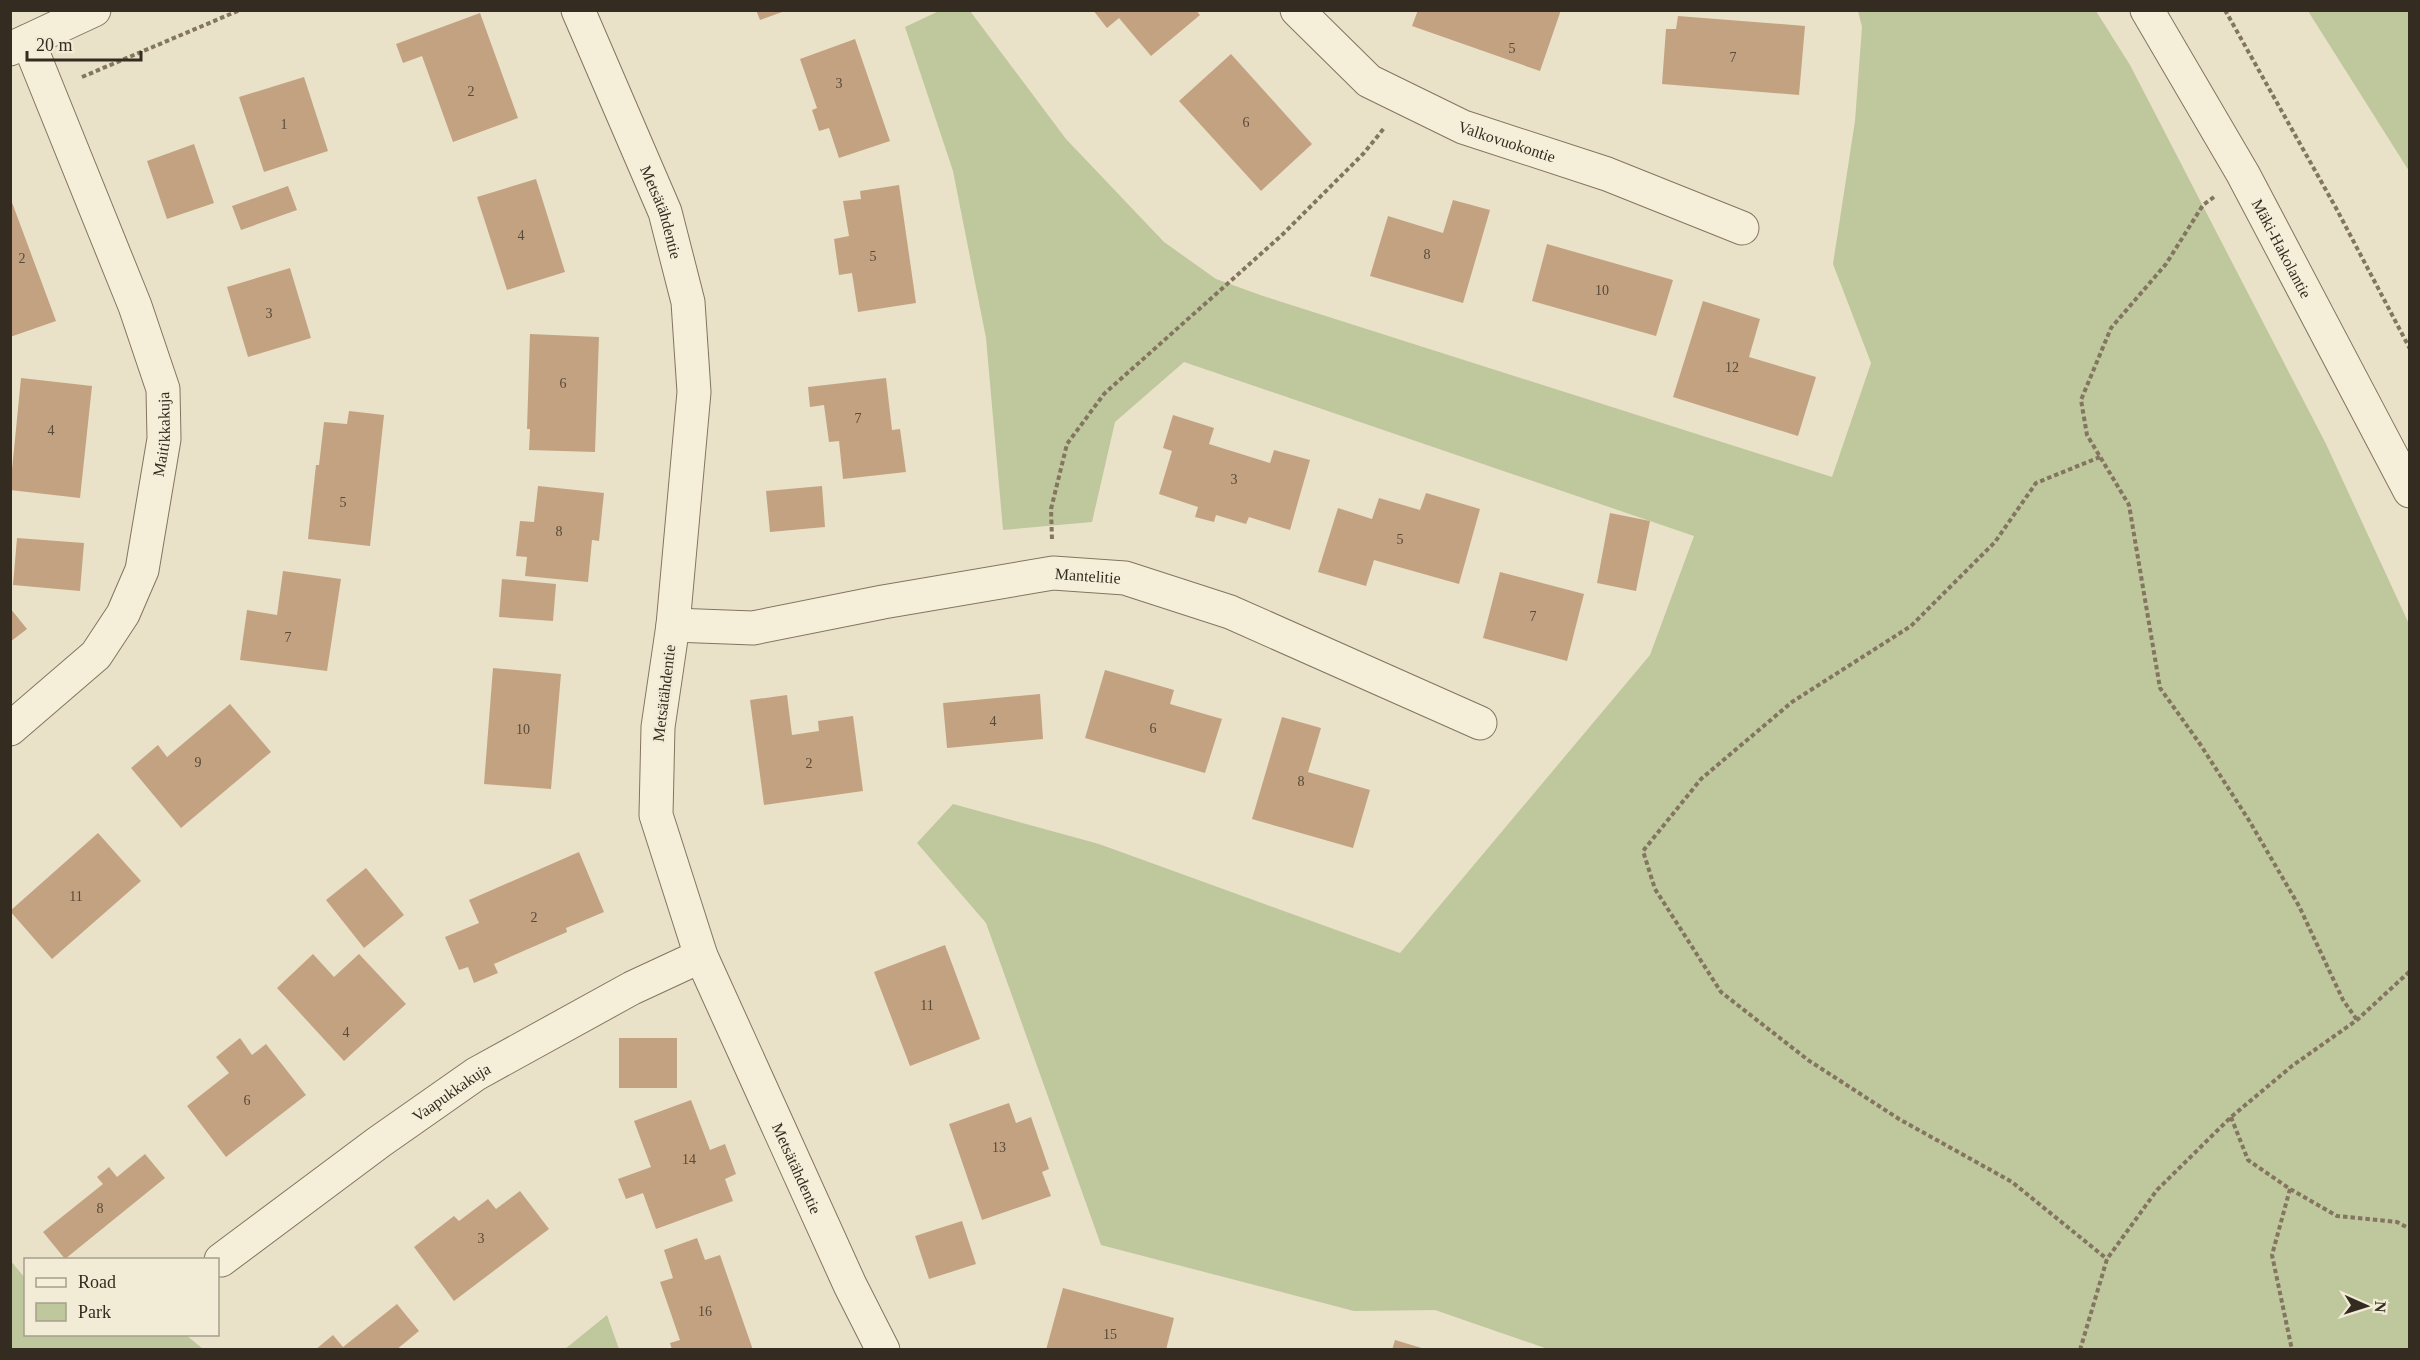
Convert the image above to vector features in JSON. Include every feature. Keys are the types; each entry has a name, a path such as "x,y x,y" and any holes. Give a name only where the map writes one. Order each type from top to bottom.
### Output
{"street":[{"path":"19,45 94,10"},
{"name":"Metsätähdentie","path":"578,10 664,212 688,302 694,392 673,625 658,727 656,814 701,956 850,1286 883,1350"},
{"name":"Valkovuokontie","path":"1297,10 1369,81 1406,100 1462,127 1607,174 1742,228"},
{"name":"Mäki-Hakolantie","path":"2147,10 2244,174 2409,491"},
{"name":"Maitikkakuja","path":"10,729 96,655 123,614 142,570 164,439 163,389 135,306 48,91 19,45"},
{"name":"Mantelitie","path":"673,625 753,628 883,602 1053,573 1125,578 1230,612 1480,723"},
{"name":"Vaapukkakuja","path":"221,1260 379,1142 476,1074 632,988 701,956"}],"path":[{"path":"48,91 240,10"},
{"path":"2225,10 2336,208 2409,349"},
{"path":"1053,573 1051,509 1066,444 1104,394 1283,234 1364,153 1406,100"},
{"path":"2203,205 2166,264 2111,328 2080,400 2087,435 2129,505 2160,688 2200,744 2266,850 2299,906 2343,1000 2357,1020"},
{"path":"2100,457 2036,483 1995,542 1911,626 1782,709 1701,779 1643,851 1655,889 1721,993 1817,1066 1899,1119 2012,1182 2107,1259"},
{"path":"2080,1350 2107,1259 2157,1190 2231,1117 2292,1066 2357,1020 2409,971"},
{"path":"2231,1117 2248,1160 2290,1189 2337,1216 2397,1222 2409,1230"},
{"path":"2290,1189 2272,1255 2292,1350"}],"green space":[{"path":"939,11 970,11 1066,139 1164,242 1216,279 1263,296 1832,477 1871,363 1833,264 1855,121 1862,27 1858,11 2096,11 2130,65 2326,444 2409,624 2409,1349 1548,1349 1435,1310 1354,1311 1101,1245 986,923 917,843 953,804 1099,844 1400,953 1650,655 1694,536 1184,362 1115,422 1092,522 1003,530 986,338 953,171 905,27"},
{"path":"2308,11 2409,11 2409,171"},
{"path":"10,1260 24,1277 24,1336 187,1336 203,1349 11,1349"},
{"path":"607,1315 619,1349 565,1349"}],"building":[{"path":"756,10 785,10 785,11 760,20"},
{"path":"1093,10 1196,10 1200,15 1151,56 1119,18 1107,28"},
{"path":"1418,10 1561,10 1540,71 1412,26"},
{"path":"480,13 518,118 453,142 422,56 403,63 396,44"},
{"path":"1678,16 1805,26 1799,95 1662,84 1666,29 1676,29"},
{"path":"855,39 890,141 839,158 829,128 819,131 812,110 817,108 800,59"},
{"path":"1231,54 1312,144 1261,191 1179,101"},
{"path":"304,77 328,151 264,172 239,97"},
{"path":"194,144 214,203 167,219 147,161"},
{"path":"536,179 565,272 507,290 477,197"},
{"path":"899,185 916,303 858,312 852,273 839,275 834,239 849,236 843,201 861,199 860,191"},
{"path":"288,186 297,210 241,230 232,206"},
{"path":"10,197 56,321 10,337"},
{"path":"1453,200 1490,210 1463,303 1370,276 1388,216 1443,233"},
{"path":"1547,244 1673,280 1656,336 1532,301"},
{"path":"290,268 311,338 248,357 227,287"},
{"path":"1703,301 1760,319 1749,357 1816,377 1798,436 1673,397"},
{"path":"530,334 599,337 595,452 529,450 530,429 527,429"},
{"path":"21,378 92,386 80,498 10,490"},
{"path":"886,378 892,430 900,429 906,472 843,479 839,441 829,442 824,405 810,407 808,387"},
{"path":"349,411 384,415 370,546 308,539 316,465 319,465 324,422 347,424"},
{"path":"1173,415 1214,428 1209,444 1270,463 1274,450 1310,460 1290,530 1249,517 1246,524 1216,515 1214,522 1195,517 1198,507 1159,494 1172,451 1163,448"},
{"path":"538,486 604,493 599,541 592,540 588,582 525,576 527,557 516,556 520,521 534,522"},
{"path":"822,486 825,527 770,532 766,491"},
{"path":"1426,493 1480,509 1459,584 1374,560 1366,586 1318,572 1338,508 1372,519 1379,498 1420,510"},
{"path":"1610,513 1650,521 1636,591 1597,583"},
{"path":"17,538 84,543 80,591 13,585"},
{"path":"283,571 341,579 327,671 240,660 247,610 277,615"},
{"path":"1500,572 1584,594 1567,661 1483,638"},
{"path":"502,579 556,584 553,621 499,617"},
{"path":"10,608 27,629 10,642"},
{"path":"493,668 561,674 551,789 484,784"},
{"path":"1105,670 1174,690 1170,704 1222,719 1205,773 1085,738"},
{"path":"1040,694 1043,739 947,748 943,703"},
{"path":"787,695 792,735 819,731 818,721 853,716 863,791 764,805 750,700"},
{"path":"230,704 271,752 181,828 131,768 158,745 167,757"},
{"path":"1282,717 1321,728 1308,772 1370,790 1353,848 1252,819"},
{"path":"98,833 141,881 52,959 10,911"},
{"path":"579,852 604,912 566,928 567,932 494,964 498,973 474,983 468,967 459,970 445,937 479,923 469,900"},
{"path":"366,868 404,915 364,948 326,900"},
{"path":"945,945 980,1039 910,1066 874,972"},
{"path":"313,954 334,977 359,954 406,1004 344,1061 277,988"},
{"path":"240,1038 252,1055 266,1044 306,1095 226,1157 187,1106 229,1073 216,1057"},
{"path":"619,1038 677,1038 677,1088 619,1088"},
{"path":"691,1100 710,1150 725,1144 736,1174 725,1179 733,1201 656,1229 643,1193 626,1199 618,1179 651,1167 634,1121"},
{"path":"1009,1103 1016,1123 1031,1117 1049,1169 1042,1172 1051,1196 982,1220 949,1124"},
{"path":"145,1154 165,1178 64,1258 43,1232 103,1184 97,1177 109,1167 117,1177"},
{"path":"520,1191 549,1229 454,1301 414,1247 454,1216 459,1221 488,1199 496,1209"},
{"path":"962,1221 976,1264 929,1279 915,1236"},
{"path":"697,1238 705,1260 720,1255 753,1350 672,1350 670,1343 680,1340 660,1282 673,1278 664,1250"},
{"path":"1063,1288 1174,1318 1166,1350 1046,1350"},
{"path":"397,1304 419,1331 396,1350 315,1350 333,1335 343,1347"},
{"path":"1395,1340 1425,1349 1425,1350 1392,1350"}]}
